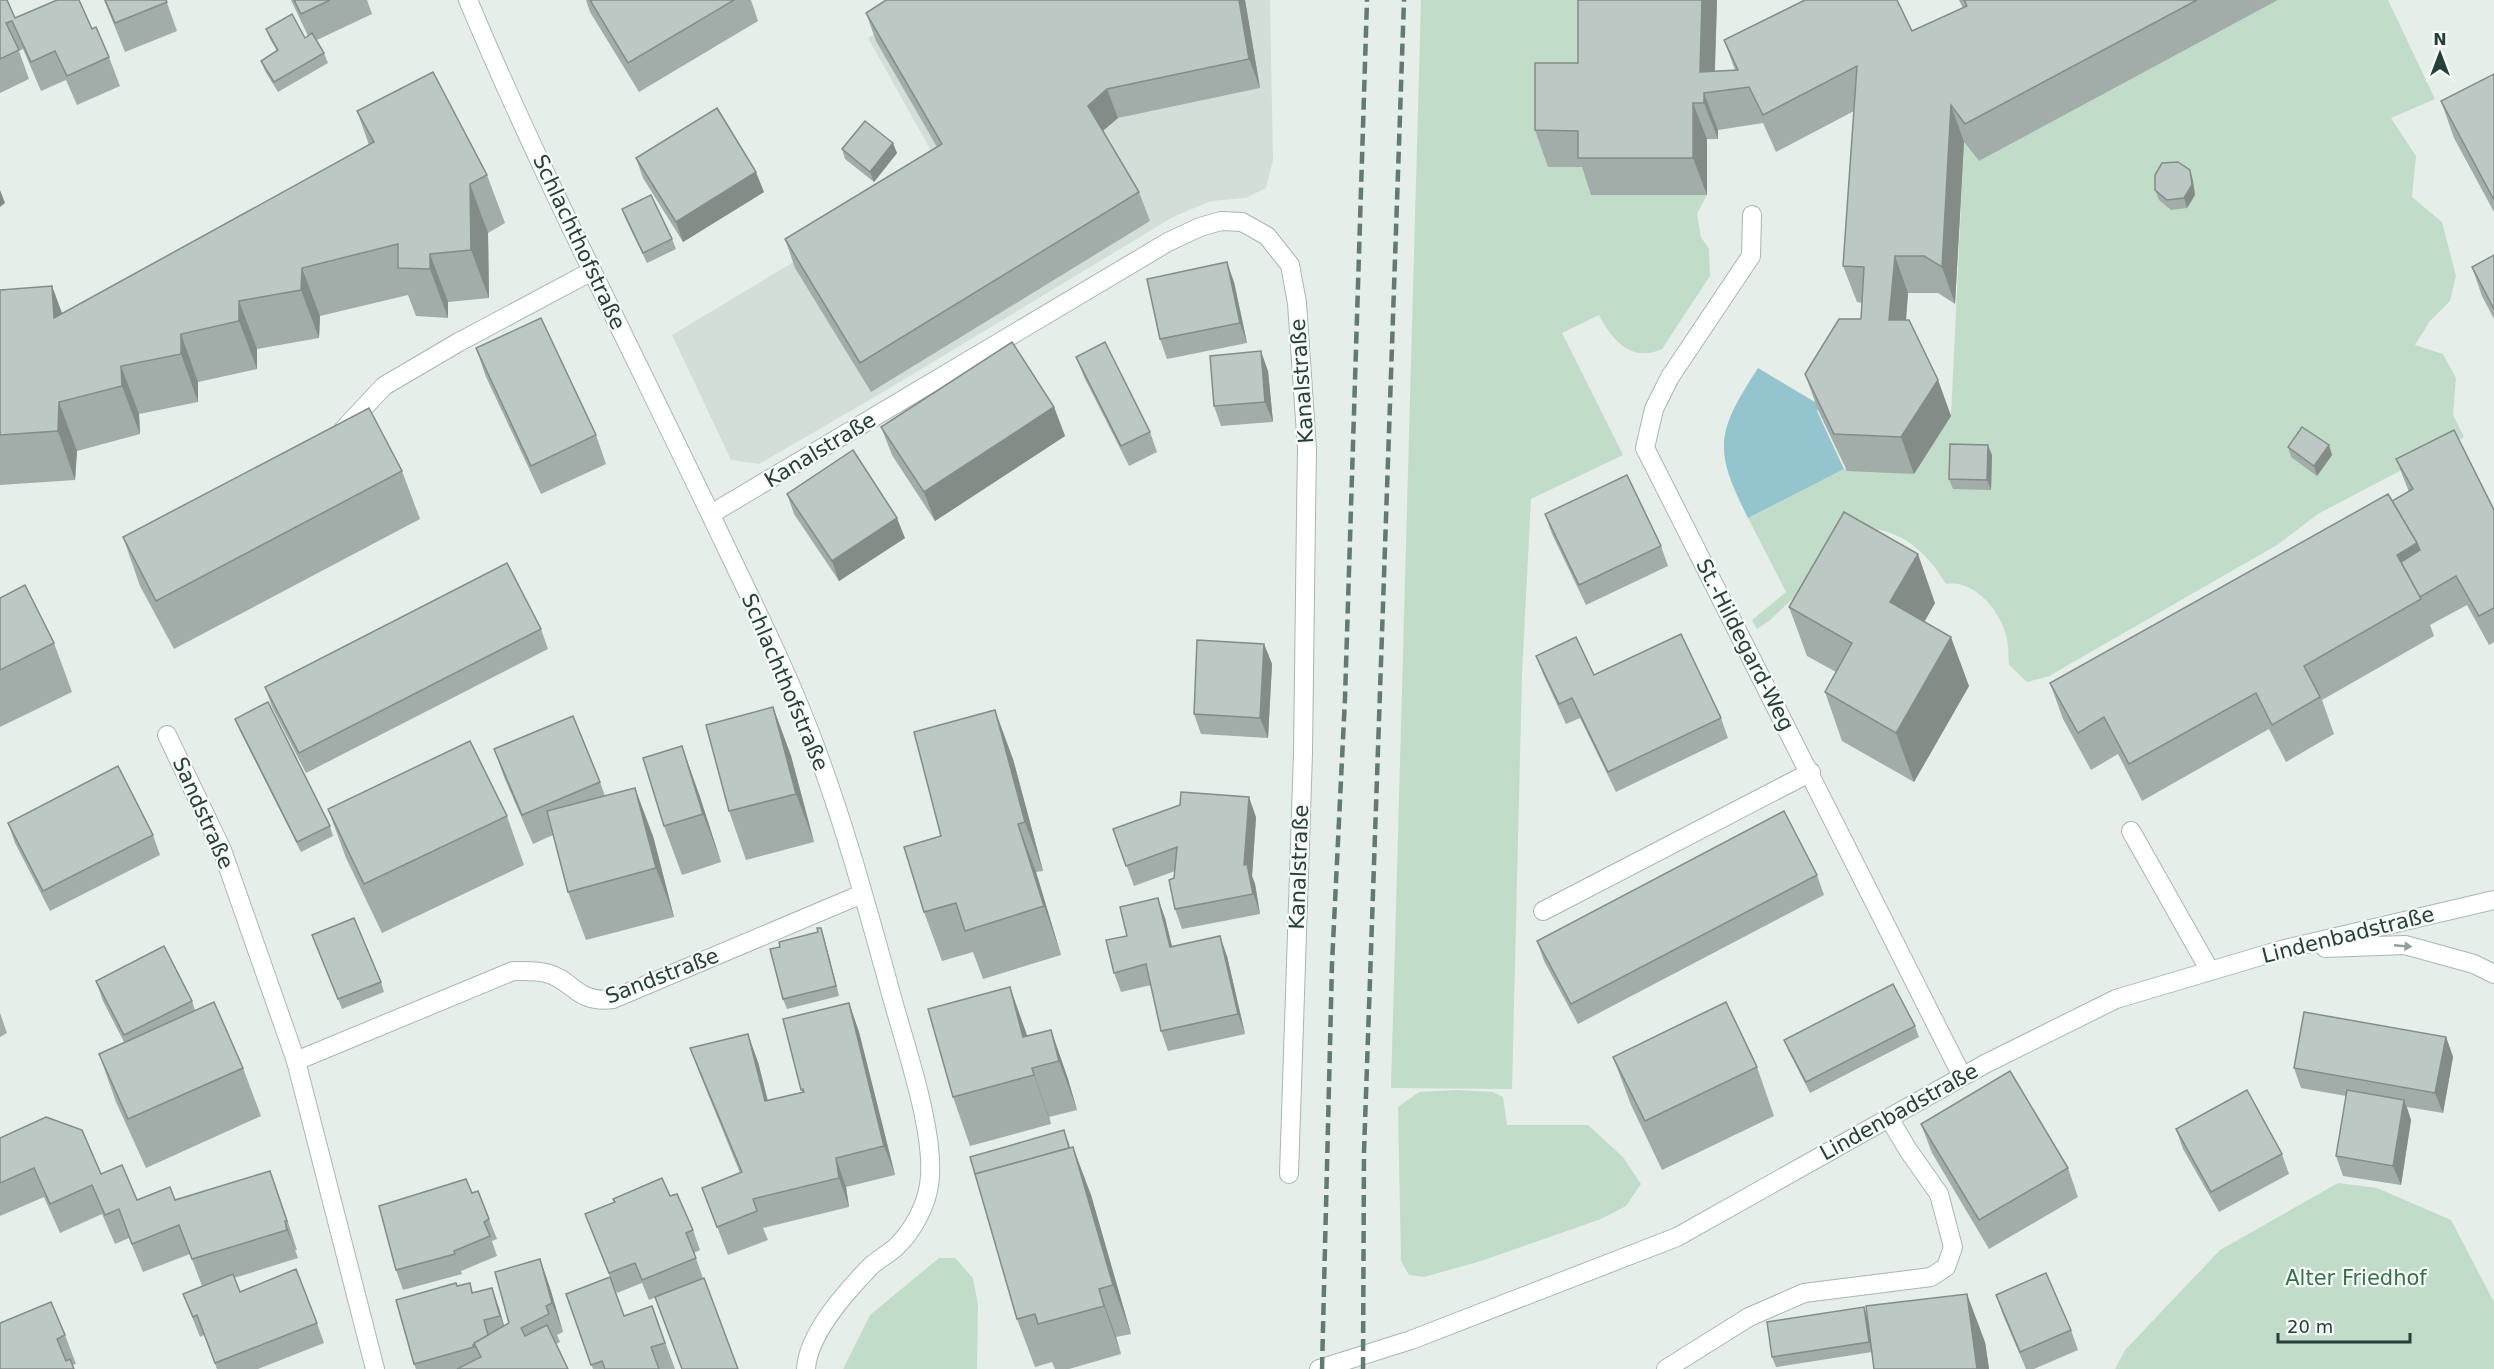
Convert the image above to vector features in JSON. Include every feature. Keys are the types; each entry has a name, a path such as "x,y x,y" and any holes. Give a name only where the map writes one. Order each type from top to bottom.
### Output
{"street":[{"name":"Schlachthofstraße","path":"468,0 591,271 711,514 797,700 840,822 862,894 921,1109 929,1154 929,1185 919,1216 899,1244 872,1265 828,1317 814,1340 806,1361 806,1369"},
{"name":"St.-Hildegard-Weg","path":"1752,214 1751,256 1670,377 1654,409 1645,448 1962,1076"},
{"name":"Kanalstraße","path":"711,514 1168,242 1200,227 1221,221 1242,222 1267,236 1290,265 1297,303 1307,449 1303,741 1289,1174"},
{"path":"329,445 384,386 459,342 591,271"},
{"name":"Sandstraße","path":"167,735 222,850 296,1061 375,1369"},
{"path":"1543,911 1810,772"},
{"path":"2131,831 2210,971"},
{"name":"Sandstraße","path":"296,1061 513,971 546,973 597,1001 613,999 862,894"},
{"name":"Lindenbadstraße","path":"1319,1369 1411,1340 1677,1237 1962,1076 2116,999 2281,951 2494,900"},
{"path":"2281,951 2404,945 2474,964 2494,974"},
{"path":"1666,1369 1749,1317 1804,1293 1931,1277 1946,1267 1953,1247 1939,1194 1889,1118"}],"shaded area":[{"path":"913,0 1270,0 1273,160 1266,188 1246,198 1211,201 1173,217 885,391 759,464 731,460 672,335 943,172 868,38 916,8"}],"green space":[{"path":"1421,0 1591,0 1592,195 1707,195 1697,214 1701,237 1709,249 1710,276 1662,349 1651,353 1641,353 1624,347 1610,333 1599,315 1562,333 1623,455 1531,499 1522,674 1512,1089 1391,1088"},
{"path":"2278,0 2388,0 2435,99 2391,118 2416,156 2412,197 2442,222 2456,276 2450,301 2430,321 2415,345 2443,354 2456,378 2453,415 2464,437 2318,514 2277,545 2049,676 2027,682 2009,665 2006,636 1996,613 1983,597 1965,586 1946,584 1932,564 1915,547 1906,540 1884,531 1872,529 1769,621 1757,629 1752,620 1786,592 1748,518 1844,469 1914,474 1951,416 1964,142 1979,161"},
{"path":"1456,1090 1493,1092 1503,1097 1507,1125 1588,1125 1623,1157 1641,1184 1626,1206 1601,1219 1481,1261 1424,1277 1409,1275 1401,1261 1398,1107 1419,1092"},
{"name":"Alter Friedhof","path":"2338,1183 2377,1188 2451,1220 2494,1302 2494,1369 2115,1369 2125,1350 2220,1250"},
{"path":"939,1258 955,1258 973,1278 978,1305 977,1369 843,1369 870,1315"}],"water":[{"path":"1758,368 1820,405 1817,411 1844,469 1748,518 1729,475 1724,442 1734,409"}],"building":[{"path":"0,0 7,0 15,18 57,0 79,0 92,29 96,27 109,57 67,76 55,51 31,62 12,21 6,23 19,50 0,59"},
{"path":"105,0 166,0 167,2 115,23"},
{"path":"294,0 330,0 301,14"},
{"path":"590,0 734,0 628,63"},
{"path":"886,0 1239,0 1249,59 1107,89 1088,106 1139,192 860,363 785,239 942,144 866,13"},
{"path":"1578,0 1702,0 1700,72 1738,70 1724,40 1805,0 1897,0 1912,31 1967,6 1964,0 2197,0 1965,124 1951,105 1942,267 1924,256 1895,256 1889,320 1909,320 1938,380 1901,437 1834,434 1805,374 1839,319 1861,319 1864,267 1843,266 1857,66 1763,115 1749,87 1704,93 1704,103 1693,103 1693,158 1578,158 1578,131 1535,130 1535,63 1578,63"},
{"path":"292,14 305,38 312,33 324,53 274,82 261,61 278,50 266,29"},
{"path":"433,72 487,175 470,184 471,250 430,254 430,269 398,268 398,244 302,268 301,290 239,301 239,321 181,334 181,354 121,366 122,386 59,402 58,431 0,435 0,290 52,286 54,318 374,142 357,111"},
{"path":"2494,74 2494,200 2441,101"},
{"path":"717,108 756,172 676,222 636,158"},
{"path":"865,121 893,143 870,172 842,149"},
{"path":"2178,162 2190,170 2192,185 2184,198 2167,200 2155,190 2155,175 2162,163"},
{"path":"651,195 672,239 643,253 622,209"},
{"path":"2494,255 2494,309 2472,267"},
{"path":"1227,262 1240,323 1160,339 1147,279"},
{"path":"541,318 596,435 531,466 476,348"},
{"path":"1012,342 1054,407 924,492 881,427"},
{"path":"1105,342 1150,432 1121,446 1076,357"},
{"path":"1261,351 1265,402 1214,406 1210,356"},
{"path":"369,408 402,471 156,601 123,537"},
{"path":"2302,427 2329,445 2314,466 2288,447"},
{"path":"2454,430 2494,510 2494,608 2479,616 2456,576 2420,597 2401,562 2420,550 2392,501 2413,489 2396,459"},
{"path":"1950,444 1988,445 1987,480 1949,479"},
{"path":"853,450 897,518 832,561 787,494"},
{"path":"1627,475 1661,546 1579,585 1545,514"},
{"path":"2388,494 2417,543 2397,555 2421,599 2304,666 2320,697 2272,725 2256,693 2129,764 2104,717 2078,733 2050,683"},
{"path":"1844,512 1918,554 1890,602 1951,637 1896,733 1825,692 1852,643 1789,607"},
{"path":"507,563 541,629 299,753 265,687"},
{"path":"25,585 54,643 0,670 0,598"},
{"path":"1681,634 1721,718 1608,772 1572,698 1559,704 1536,656 1576,637 1594,675"},
{"path":"1197,640 1264,644 1260,718 1194,714"},
{"path":"268,702 330,826 297,842 235,719"},
{"path":"773,707 796,794 729,811 706,725"},
{"path":"995,710 1025,822 1018,824 1044,906 965,931 956,903 924,912 904,847 941,836 914,732"},
{"path":"573,716 600,782 522,815 494,749"},
{"path":"470,741 507,816 364,884 328,809"},
{"path":"682,746 703,814 664,826 643,758"},
{"path":"118,766 153,835 43,891 8,823"},
{"path":"635,788 656,868 568,892 547,811"},
{"path":"1181,792 1249,797 1244,865 1247,864 1253,894 1175,909 1169,880 1174,878 1177,847 1126,866 1113,829 1180,805"},
{"path":"1784,811 1817,875 1571,1004 1537,941"},
{"path":"1158,898 1170,947 1220,936 1238,1014 1161,1031 1146,964 1114,973 1106,940 1127,936 1120,907"},
{"path":"354,918 381,982 338,999 312,935"},
{"path":"817,928 821,928 836,986 783,999 770,949 780,947 779,942 818,932"},
{"path":"164,946 192,1001 124,1035 96,981"},
{"path":"1893,984 1915,1026 1806,1082 1784,1040"},
{"path":"1010,987 1023,1037 1051,1030 1059,1061 1032,1068 1034,1075 953,1097 928,1009"},
{"path":"214,1002 243,1068 128,1119 99,1054"},
{"path":"1726,1002 1757,1067 1645,1121 1613,1057"},
{"path":"849,1003 884,1146 836,1158 839,1178 753,1199 757,1211 717,1227 702,1188 742,1172 690,1048 748,1034 765,1101 804,1092 803,1089 801,1090 783,1019"},
{"path":"2304,1012 2446,1037 2435,1093 2294,1068"},
{"path":"2010,1071 2068,1168 1979,1220 1921,1124"},
{"path":"2247,1090 2282,1154 2211,1192 2176,1129"},
{"path":"2347,1090 2404,1100 2393,1166 2336,1156"},
{"path":"46,1117 82,1130 101,1174 122,1165 137,1200 170,1187 175,1200 270,1171 287,1221 285,1221 287,1230 192,1259 179,1225 132,1244 119,1209 105,1215 92,1185 50,1204 34,1168 0,1183 0,1138"},
{"path":"1064,1130 1069,1148 975,1174 970,1157"},
{"path":"1073,1147 1113,1285 1099,1289 1104,1306 1038,1324 1035,1314 1017,1319 975,1174"},
{"path":"662,1178 670,1196 677,1194 693,1230 686,1233 696,1258 642,1280 635,1263 609,1273 585,1214 615,1202 613,1199"},
{"path":"466,1179 472,1193 478,1191 489,1219 484,1222 490,1236 454,1251 455,1254 396,1270 379,1206"},
{"path":"540,1259 552,1303 546,1306 549,1314 521,1328 525,1336 547,1325 568,1369 457,1369 481,1357 474,1343 509,1323 495,1272"},
{"path":"296,1269 317,1323 215,1363 197,1315 193,1317 183,1294 233,1274 240,1292"},
{"path":"2046,1273 2071,1330 2020,1352 1996,1295"},
{"path":"610,1277 624,1316 652,1306 665,1343 651,1347 659,1369 605,1369 602,1361 591,1365 566,1294"},
{"path":"704,1278 738,1369 682,1369 655,1297"},
{"path":"456,1283 457,1286 470,1283 472,1293 492,1288 500,1316 484,1320 488,1335 474,1343 474,1347 414,1364 396,1300"},
{"path":"1967,1294 1977,1369 1874,1369 1866,1306"},
{"path":"51,1302 65,1335 57,1339 66,1361 70,1359 74,1369 0,1369 0,1323"},
{"path":"1864,1307 1869,1342 1772,1357 1767,1322"}],"railway":[{"path":"1322,1369 1332,964 1345,698 1367,0"},
{"path":"1363,1369 1364,1152 1404,0"}]}
